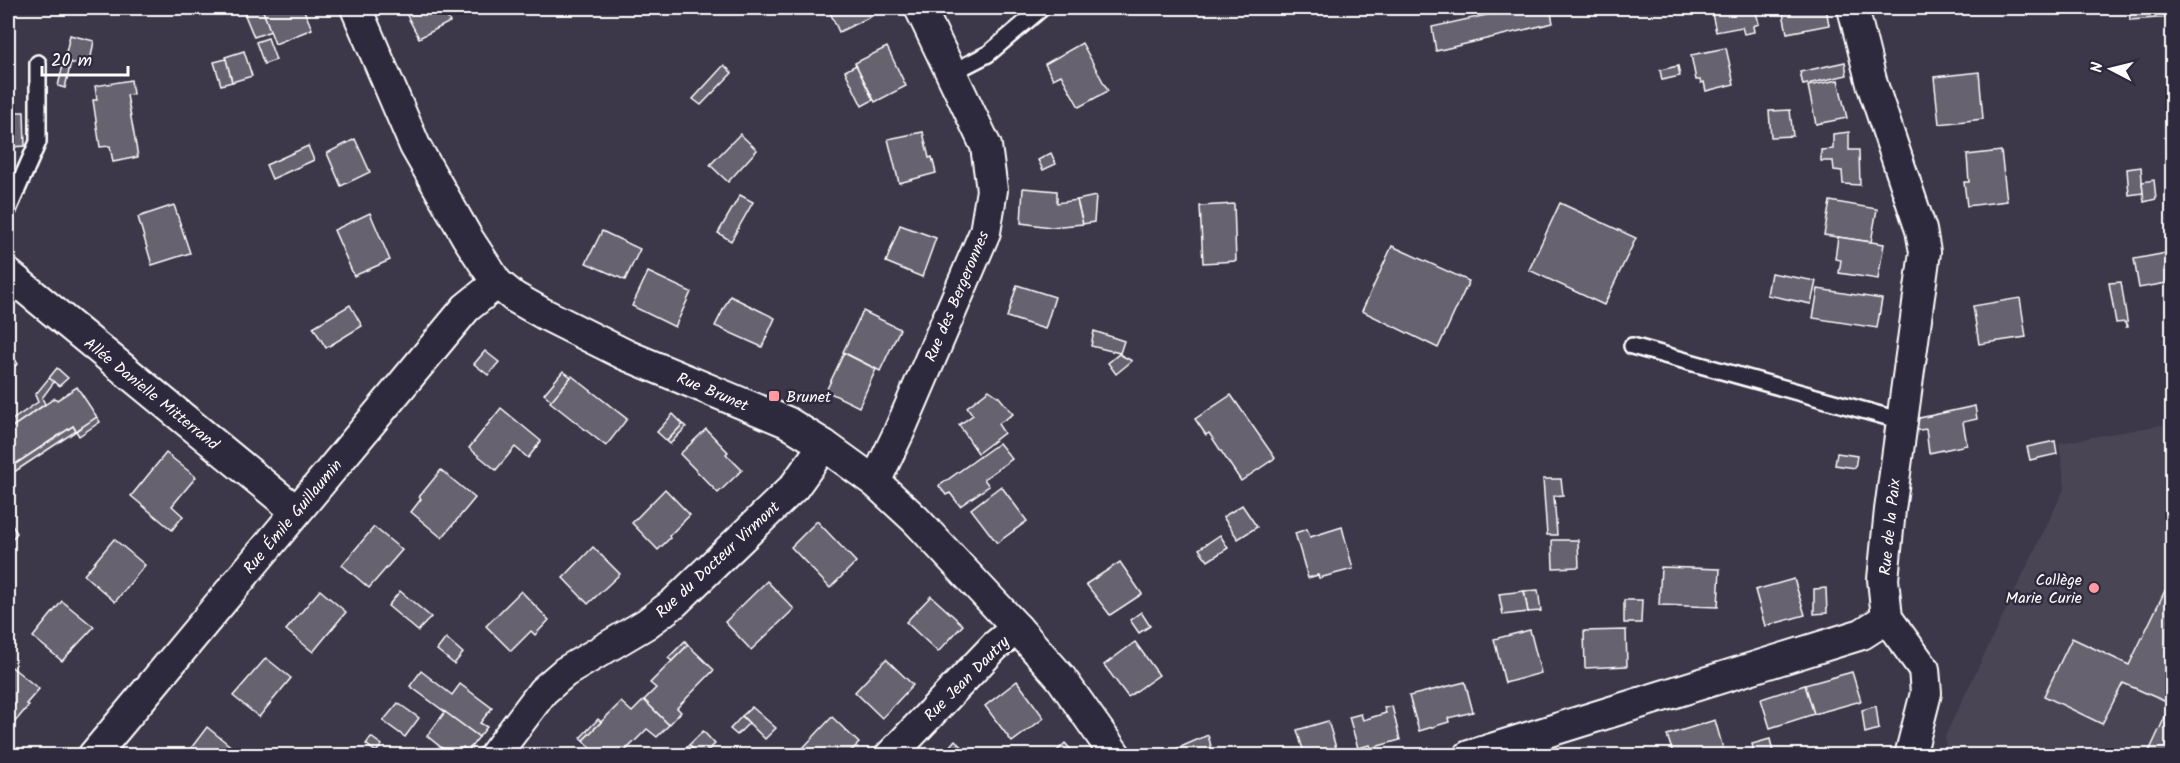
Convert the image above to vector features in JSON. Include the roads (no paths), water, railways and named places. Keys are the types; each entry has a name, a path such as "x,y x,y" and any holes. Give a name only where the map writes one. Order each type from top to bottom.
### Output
{"street":[{"name":"Rue Brunet","path":"356,8 415,146 467,237 497,283 514,297 600,342 787,422 824,445 875,482 916,520 1061,678 1116,756"},
{"name":"Rue des Bergeronnes","path":"875,482 899,432 985,232 992,190 986,146 921,8"},
{"name":"Rue de la Paix","path":"1853,8 1872,84 1921,230 1925,252 1890,510 1883,579 1887,618"},
{"name":"Allée Danielle Mitterrand","path":"8,274 296,511"},
{"name":"Rue Émile Guillaumin","path":"93,756 466,308 497,283"},
{"name":"Rue du Docteur Virmont","path":"494,756 543,691 564,672 646,624 674,603 794,487 824,445"},
{"path":"1469,756 1862,634 1887,618 1924,669 1926,693 1910,756"},
{"name":"Rue Jean Dautry","path":"890,756 995,645 1017,628"}],"lane":[{"path":"951,73 988,54 1042,8"},
{"path":"8,210 38,142 38,63"},
{"path":"1632,346 1902,421"}],"place":[{"name":"Brunet","path":"774,396"},
{"name":"Collège Marie Curie","path":"2094,588"}]}
